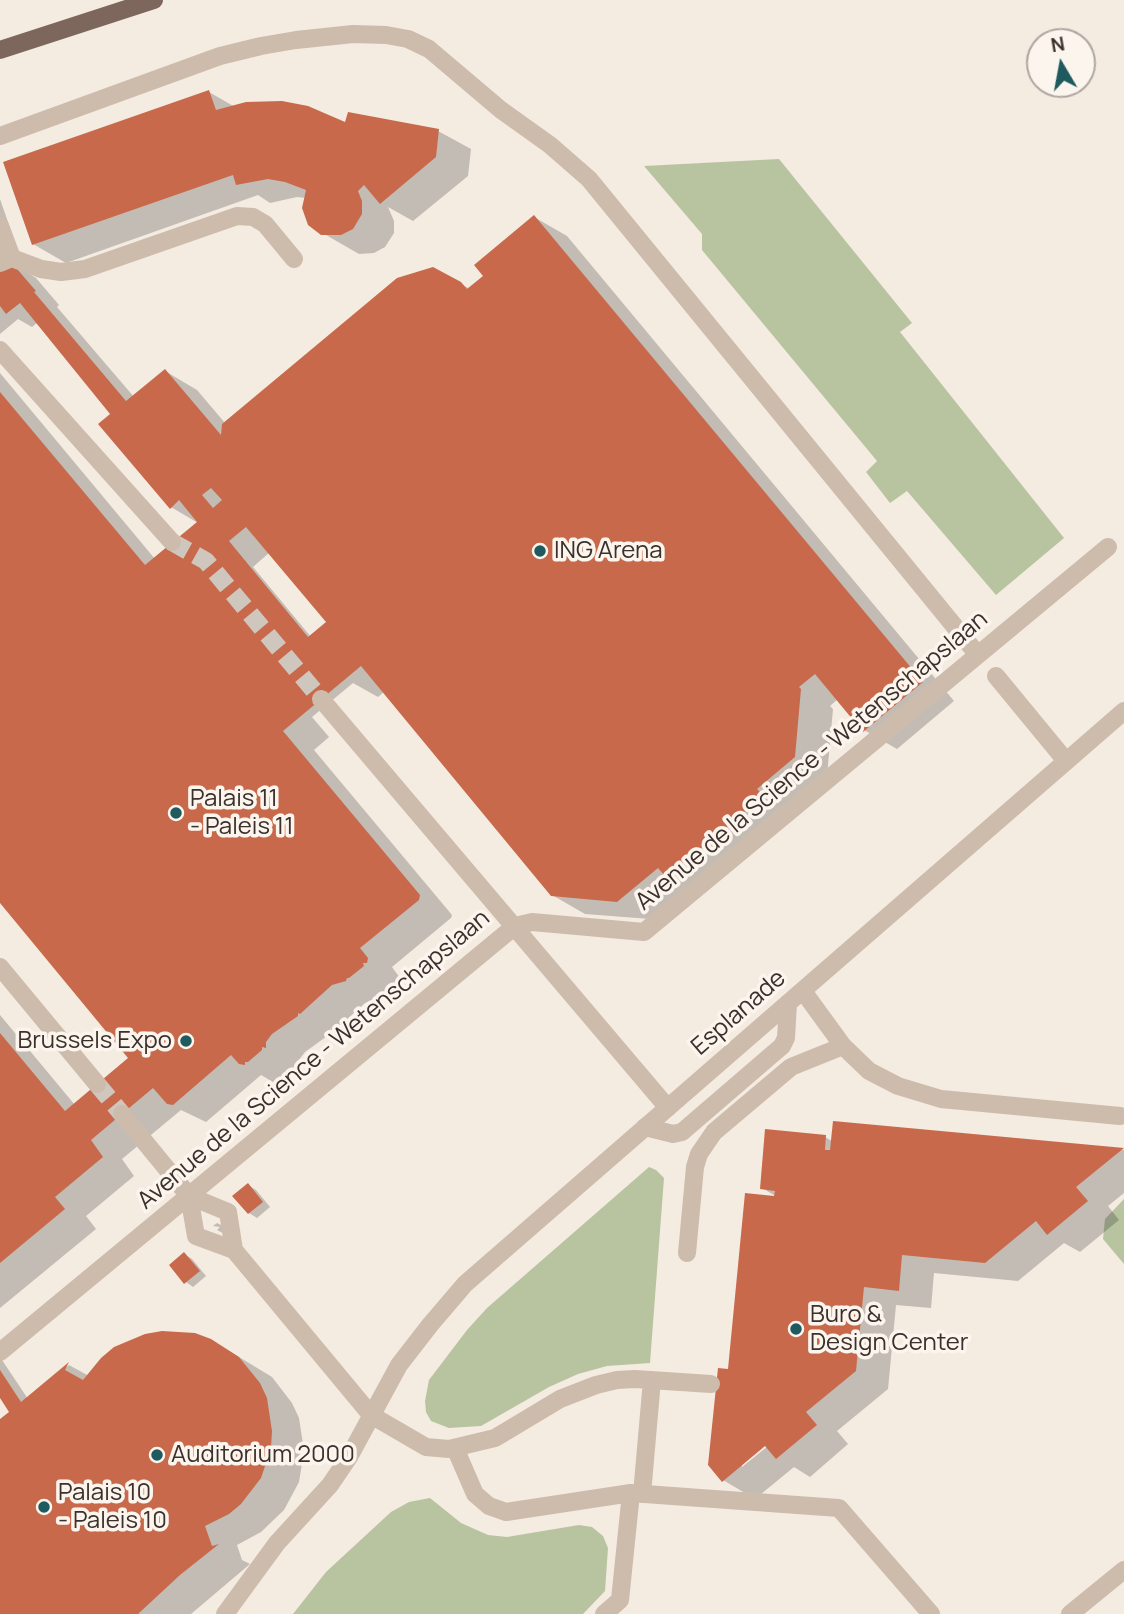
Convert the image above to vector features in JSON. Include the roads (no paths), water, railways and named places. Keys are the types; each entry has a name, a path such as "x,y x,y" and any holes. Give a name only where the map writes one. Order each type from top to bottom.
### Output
{"main road":[{"path":"0,50 154,0"}],"street":[{"path":"0,136 220,56 261,47 353,34 408,39 429,49 589,179 978,655"},
{"path":"0,226 6,261 61,272 85,269 237,216 253,217 265,224 294,259"},
{"path":"0,350 172,542"},
{"name":"Avenue de la Science - Wetenschapslaan","path":"0,1352 515,926 532,922 644,932 1108,547"},
{"path":"996,676 1066,761"},
{"path":"321,699 668,1108"},
{"name":"Esplanade","path":"225,1614 277,1543 330,1485 349,1457 399,1365 465,1284 1124,711"},
{"path":"0,967 97,1084"},
{"path":"803,991 843,1046 869,1071 884,1080 926,1095 972,1103 1120,1116"},
{"path":"645,1127 679,1134 762,1063 786,1041 788,1003"},
{"path":"687,1253 695,1167 699,1154 714,1132 791,1067 843,1046"},
{"path":"122,1114 189,1196 197,1236 234,1250 371,1415 426,1447 443,1450 495,1438 560,1399 617,1380 711,1384"},
{"path":"189,1196 228,1212 234,1250"},
{"path":"604,1614 620,1600 652,1380"},
{"path":"454,1448 475,1494 481,1501 500,1511 517,1511 636,1494 839,1508 932,1614"},
{"path":"1070,1614 1124,1570"}],"tunnel":[{"path":"172,542 206,561 321,699"},
{"path":"97,1084 122,1114"}],"place":[{"name":"ING Arena","path":"540,551"},
{"name":"Palais 11 - Paleis 11","path":"176,813"},
{"name":"Brussels Expo","path":"186,1041"},
{"name":"Buro & Design Center","path":"796,1329"},
{"name":"Auditorium 2000","path":"157,1455"},
{"name":"Palais 10 - Paleis 10","path":"44,1507"}]}
